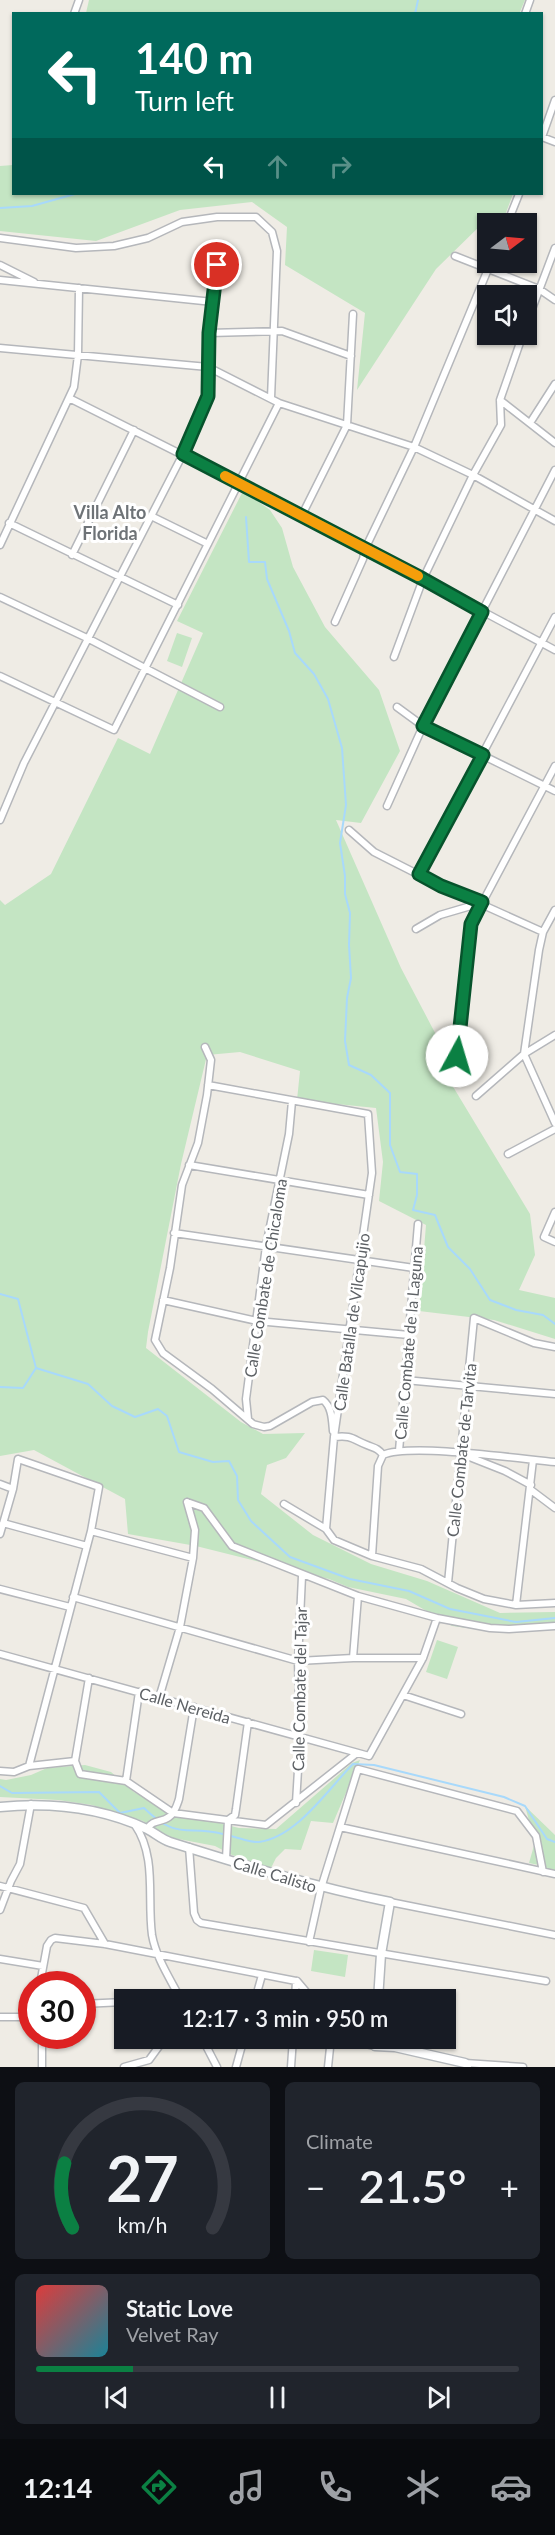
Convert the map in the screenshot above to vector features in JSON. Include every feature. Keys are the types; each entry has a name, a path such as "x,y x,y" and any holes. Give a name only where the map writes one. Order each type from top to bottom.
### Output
{"street":[{"path":"543,134 555,100"},
{"path":"511,213 519,195"},
{"path":"0,238 76,248 114,246 148,238 182,222 217,217 256,217 272,232 278,251 271,398"},
{"path":"537,295 555,248"},
{"path":"456,256 477,262"},
{"path":"0,265 37,283"},
{"path":"0,820 24,763 183,454 208,396 209,333 217,265"},
{"path":"335,622 363,560 365,549 414,447 487,273"},
{"path":"504,273 555,300"},
{"path":"0,280 213,302"},
{"path":"0,545 75,387 79,288"},
{"path":"302,515 347,425 353,314"},
{"path":"209,333 282,331 351,356"},
{"path":"394,657 423,579 473,475 501,424 500,400 519,345"},
{"path":"0,348 208,367 279,403 414,447 473,475 555,521"},
{"path":"530,423 555,384"},
{"path":"69,398 302,515 555,650"},
{"path":"500,400 555,443"},
{"path":"0,676 114,730 279,403"},
{"path":"72,555 134,430"},
{"path":"387,806 423,726 555,470"},
{"path":"150,516 208,544"},
{"path":"9,523 118,578 178,605"},
{"path":"0,597 89,639 220,707"},
{"path":"419,874 555,617"},
{"path":"397,707 423,726 555,791"},
{"path":"457,1056 471,924 555,766"},
{"path":"349,830 374,852 441,886 482,902 543,932"},
{"path":"416,929 440,915 482,902"},
{"path":"555,910 543,932 524,1054 555,1123"},
{"path":"476,1096 524,1054 555,1035"},
{"path":"205,1047 211,1060 208,1084 198,1143 182,1185 163,1300 155,1329 155,1340 158,1347 258,1426 270,1426 312,1402 323,1400 330,1410 334,1437 353,1437 364,1445 377,1448 384,1455"},
{"path":"208,1084 292,1101"},
{"name":"Calle Batalla de Vilcapujio","path":"292,1101 368,1114 372,1173 334,1437 326,1529"},
{"name":"Calle Combate de Chicaloma","path":"248,1419 246,1399 266,1246 280,1180 292,1101"},
{"path":"508,1154 555,1129"},
{"path":"189,1165 369,1195"},
{"path":"555,1212 544,1237 555,1242"},
{"name":"Calle Combate de la Laguna","path":"372,1556 378,1466 384,1455 399,1451 418,1224"},
{"path":"174,1233 414,1268"},
{"path":"163,1300 257,1321 409,1335"},
{"name":"Calle Combate de Tarvita","path":"448,1583 474,1318 534,1343 555,1347"},
{"path":"405,1380 555,1394"},
{"path":"399,1451 555,1462"},
{"path":"461,1454 505,1471 531,1487 555,1508"},
{"path":"0,1534 13,1489 18,1459 99,1487 91,1531 29,1766"},
{"path":"516,1605 533,1460"},
{"path":"0,1484 13,1489"},
{"path":"159,1698 180,1628 193,1558 195,1530 187,1502 204,1508 232,1546 302,1576 358,1596 437,1618 509,1629 555,1626"},
{"path":"284,1504 326,1529 334,1540 372,1556 421,1569 484,1599 516,1605 555,1603"},
{"path":"3,1523 87,1546"},
{"path":"91,1531 193,1558"},
{"name":"Calle Combate del Tajar","path":"296,1803 300,1737 298,1661 302,1576"},
{"path":"0,1589 70,1607"},
{"path":"353,1658 358,1596"},
{"path":"73,1597 298,1661 423,1658"},
{"path":"437,1618 423,1658 403,1695 461,1714"},
{"name":"Calle Nereida","path":"0,1654 369,1756 403,1695"},
{"path":"89,1678 75,1761 80,1774 126,1781 173,1813 266,1826 357,1753"},
{"path":"126,1781 139,1692"},
{"path":"147,1829 154,1821 168,1818 173,1813 179,1799 194,1707"},
{"path":"228,1820 235,1815 248,1722"},
{"path":"0,1771 14,1772 29,1766 75,1761"},
{"path":"309,1942 321,1888 358,1769 517,1811 536,1836 543,1872"},
{"path":"0,1910 20,1864 28,1831 31,1803"},
{"name":"Calle Calisto","path":"0,1807 31,1803 68,1805 147,1829 169,1842 321,1888 555,1935"},
{"path":"226,1859 228,1820"},
{"path":"135,1825 147,1851 153,1937 176,1989"},
{"path":"340,1827 555,1874"},
{"path":"189,1847 197,1920 201,1923 546,1981"},
{"path":"0,1886 84,1908 105,1944"},
{"path":"379,1989 381,1954 390,1902"},
{"path":"42,1971 47,1946 55,1938 158,1953 296,1981 303,1989"},
{"path":"0,1959 43,1966"},
{"path":"258,1989 262,1975"},
{"path":"296,1981 296,1989"},
{"path":"96,2003 114,2002"},
{"path":"0,2017 18,2017"},
{"path":"42,2049 42,2067"},
{"path":"124,2067 148,2060 156,2049"},
{"path":"208,2049 217,2067"},
{"path":"236,2067 241,2049"},
{"path":"291,2067 292,2049"},
{"path":"328,2067 330,2049"},
{"path":"399,2049 466,2065 523,2067"}],"green space":[{"path":"89,0 525,0 520,12 86,12"},
{"path":"12,165 12,195 513,195 506,213 477,213 477,229 436,269 357,390 365,313 285,265 287,227 252,202 180,210 96,241 0,231 0,166"},
{"path":"243,491 270,510 282,528 293,567 325,627 379,690 400,751 361,823 336,820 401,968 444,1050 452,1085 530,1214 535,1255 519,1290 555,1298 555,1339 494,1320 419,1311 426,1225 379,1201 383,1162 376,1108 297,1100 300,1071 240,1052 207,1055 181,1164 146,1348 241,1422 263,1434 305,1433 286,1458 267,1465 261,1494 313,1535 371,1564 427,1581 500,1613 555,1612 555,1626 504,1633 452,1626 406,1599 348,1587 329,1579 196,1546 128,1534 125,1499 34,1450 0,1456 0,900 5,905 51,874 118,738 150,754 203,633 177,621"},
{"path":"177,633 192,638 182,667 167,661"},
{"path":"437,1640 458,1647 447,1679 426,1672"},
{"path":"360,1760 333,1823 311,1821 301,1850 285,1849 276,1858 271,1868 232,1855 215,1846 168,1837 143,1821 92,1805 58,1800 0,1797 0,1779 31,1775 47,1768 85,1765 111,1772 134,1792 167,1810 239,1828 276,1829 352,1763"},
{"path":"525,1806 555,1835 555,1874 543,1866 529,1863 535,1842"},
{"path":"314,1950 348,1955 345,1977 311,1971"}],"waterway":[{"path":"415,12 418,0"},
{"path":"0,208 32,206 71,195"},
{"path":"246,517 249,562 265,562 267,579 289,631 295,653 314,674 328,699 342,748 346,805 340,843 345,894 350,913 351,978 347,998 345,1041 349,1065 371,1075 390,1093 390,1145 400,1172 417,1174 417,1195 413,1210 435,1215 448,1247 470,1269 490,1300 516,1310 543,1315 555,1324"},
{"path":"0,1294 18,1299 36,1368 88,1384 112,1406 135,1417 158,1409 167,1416 179,1452 213,1462 229,1461 237,1476 238,1500 251,1521 290,1557 350,1579 409,1591 450,1609 516,1622 555,1618"},
{"path":"0,1387 23,1388 36,1368"},
{"path":"231,1836 259,1842 286,1831 299,1822 353,1764 374,1765 504,1797 525,1806 547,1839 555,1842"},
{"path":"0,1786 12,1793 99,1792 120,1813 144,1808 165,1825 174,1828 223,1834"}],"slow traffic":[{"path":"225,476 418,576"}],"district":[{"name":"Villa Alto Florida","path":"110,522"}],"route":[{"path":"217,265 209,333 208,396 183,454 482,612 423,726 483,755 419,874 441,886 482,902 471,924 457,1056"}]}
